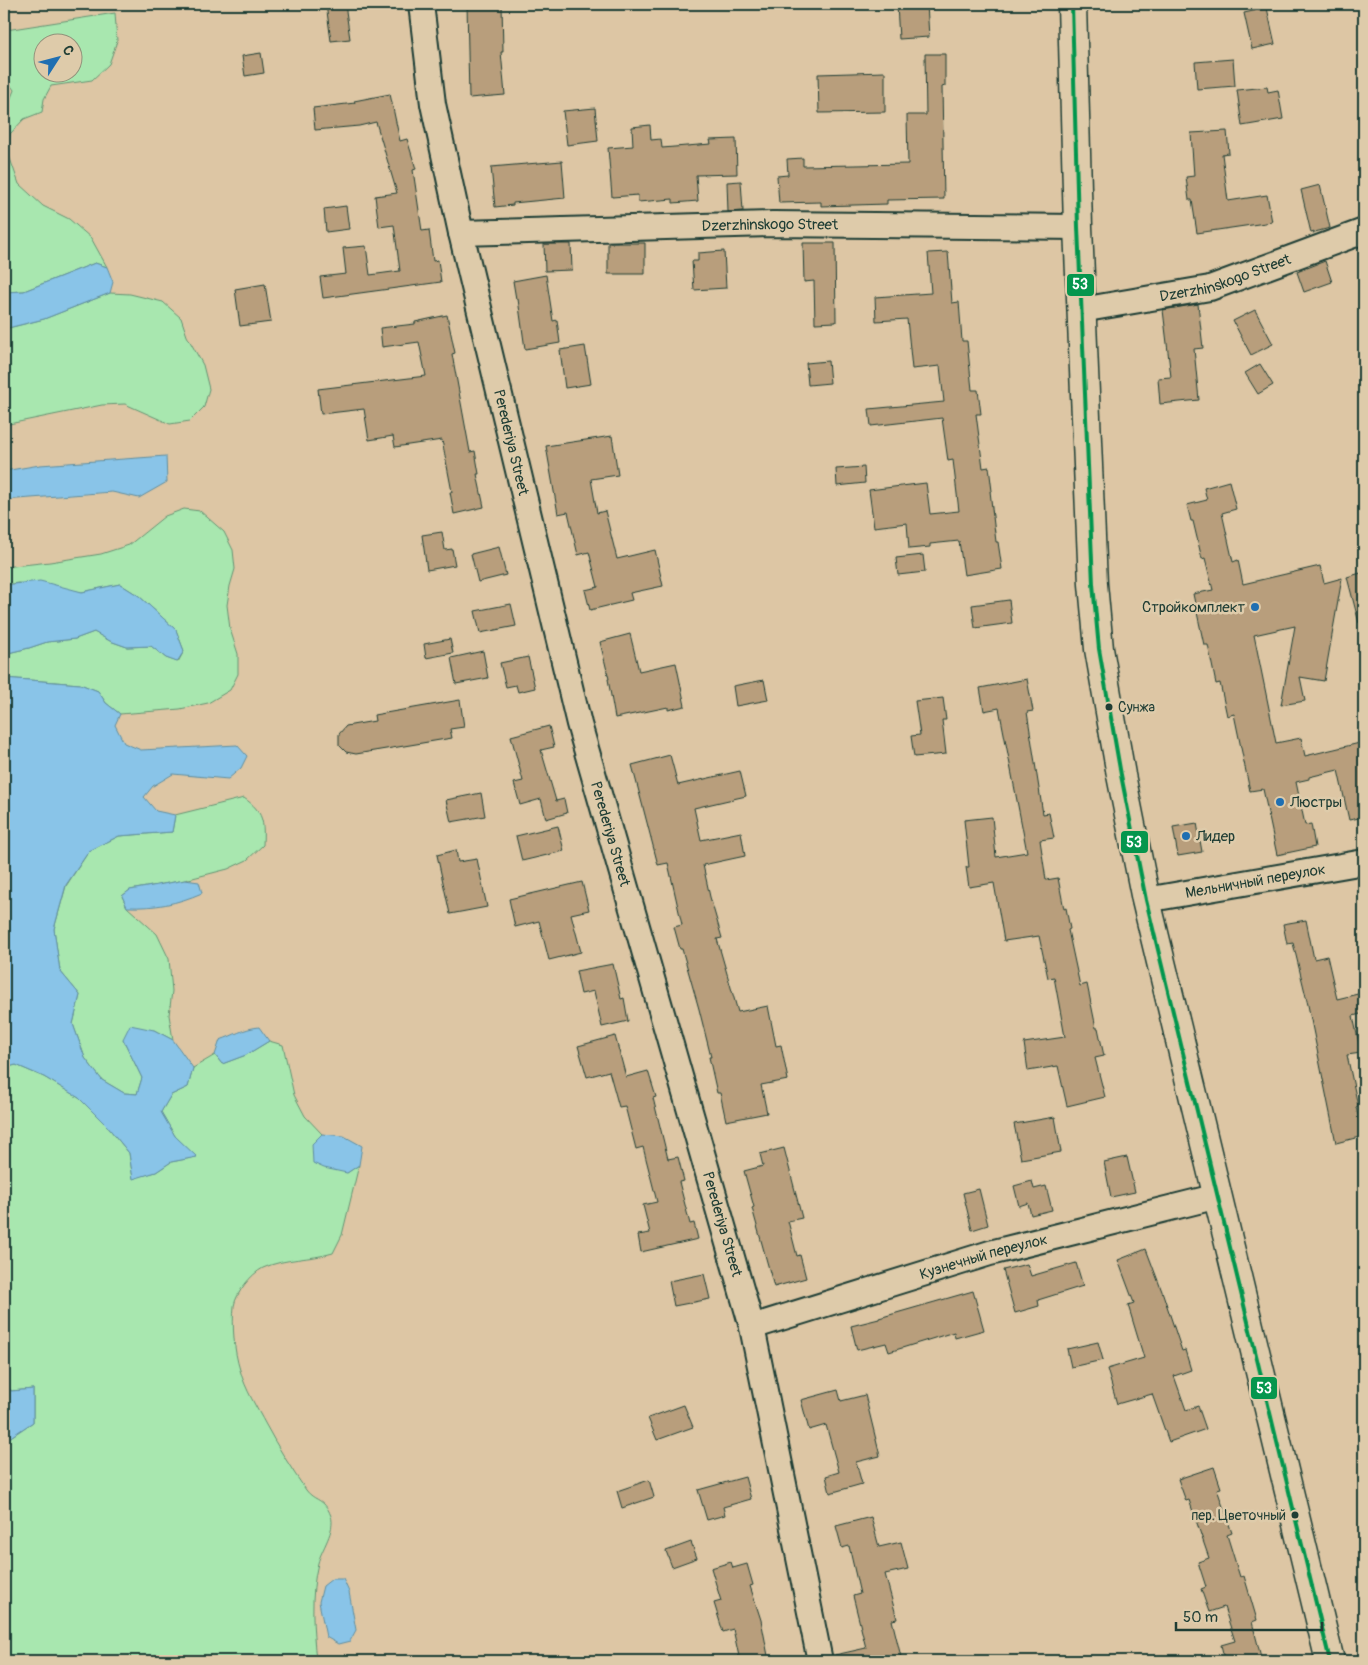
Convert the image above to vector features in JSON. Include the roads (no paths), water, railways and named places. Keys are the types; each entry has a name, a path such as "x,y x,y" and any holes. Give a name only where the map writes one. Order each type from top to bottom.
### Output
{"street":[{"name":"Perederiya Street","path":"420,4 433,104 461,234 579,724 752,1327 820,1661"},
{"path":"1072,4 1081,310 1093,584 1099,649 1121,775 1146,900 1330,1661"},
{"name":"Dzerzhinskogo Street","path":"461,234 773,224 1078,227"},
{"name":"Dzerzhinskogo Street","path":"1081,310 1210,288 1364,231"},
{"name":"Мельничный переулок","path":"1146,900 1364,862"},
{"name":"Кузнечный переулок","path":"752,1327 990,1253 1218,1196"}],"water":[{"path":"95,263 107,267 113,282 110,293 44,319 4,329 4,292 24,291"},
{"path":"166,456 167,482 139,498 112,492 4,500 4,471 40,465"},
{"path":"40,581 82,592 120,584 139,596 176,630 184,651 177,662 166,658 151,646 127,647 110,641 94,632 75,639 47,642 8,653 4,652 4,585"},
{"path":"4,678 80,684 98,691 106,703 120,714 115,725 124,743 141,750 237,745 247,756 241,768 228,779 173,774 153,786 144,797 156,811 175,815 172,832 119,836 89,851 66,885 54,929 60,971 80,995 73,1024 85,1058 102,1080 124,1093 137,1094 142,1078 123,1039 130,1025 154,1030 173,1040 193,1068 188,1087 171,1095 161,1112 175,1136 197,1157 171,1162 156,1172 133,1179 129,1153 107,1126 79,1098 44,1077 16,1065 4,1068"},
{"path":"185,880 199,882 202,893 174,903 147,907 127,907 122,896 130,890"},
{"path":"259,1027 269,1041 246,1055 222,1064 215,1055 220,1040"},
{"path":"322,1134 344,1136 362,1146 359,1165 347,1173 324,1168 313,1163 312,1144"},
{"path":"4,1381 11,1391 33,1389 33,1422 12,1436 4,1444"},
{"path":"332,1579 343,1579 349,1592 356,1630 350,1641 338,1644 326,1637 319,1602 323,1586"}],"place":[{"name":"Стройкомплект","path":"1255,607"},
{"name":"Сунжа","path":"1109,707"},
{"name":"Люстры","path":"1280,802"},
{"name":"Лидер","path":"1186,836"},
{"name":"пер. Цветочный","path":"1295,1515"}]}
